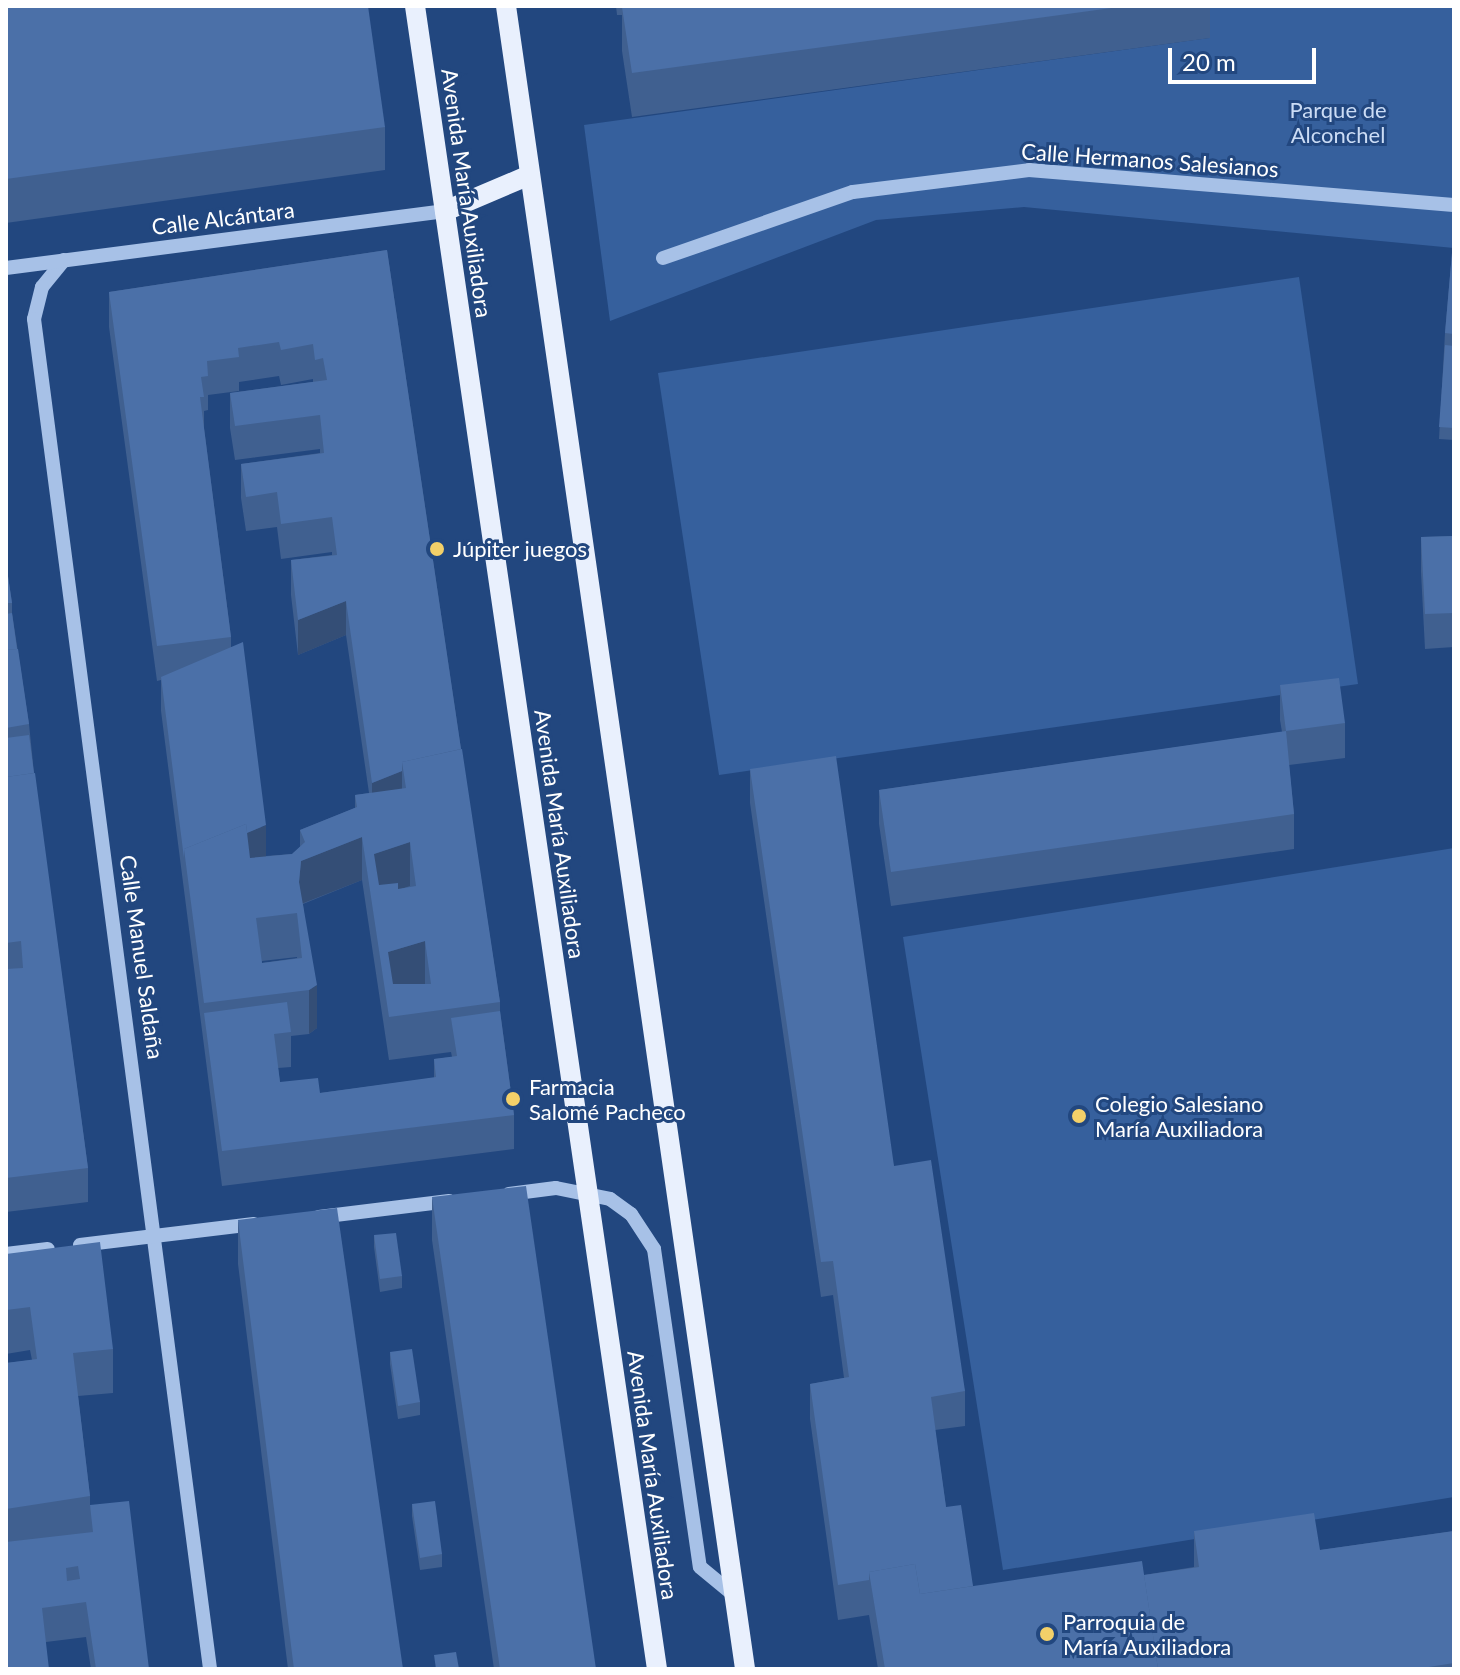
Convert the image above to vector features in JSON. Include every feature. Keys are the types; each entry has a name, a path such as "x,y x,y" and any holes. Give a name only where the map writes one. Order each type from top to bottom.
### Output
{"main road":[{"name":"Avenida María Auxiliadora","path":"415,6 657,1669"},
{"path":"506,6 745,1669"},
{"path":"445,211 530,175"}],"street":[{"name":"Calle Hermanos Salesianos","path":"663,258 853,192 1029,170 1454,205"},
{"name":"Calle Alcántara","path":"6,268 445,211"},
{"name":"Calle Manuel Saldaña","path":"64,260 42,287 34,319 157,1236 210,1669"},
{"path":"499,1195 556,1188 587,1192 631,1214 654,1249 700,1567 734,1595"},
{"path":"297,1219 468,1199"},
{"path":"6,1254 266,1223"}],"green space":[{"name":"Parque de Alconchel","path":"1206,6 1454,6 1454,248 1024,207 876,220 610,321 584,125 1209,38"},
{"path":"1299,277 1358,684 719,775 658,373"},
{"path":"1454,848 1454,1497 1003,1570 903,937"}],"building":[{"path":"6,6 368,6 385,127 6,179"},
{"path":"1126,6 632,73 622,7"},
{"path":"1454,230 1454,334 1445,333"},
{"path":"387,250 461,749 402,762 402,771 372,783 346,601 298,620 291,560 337,555 332,517 281,524 277,492 246,497 241,464 324,453 320,415 235,426 230,393 327,380 323,358 315,360 313,344 281,350 279,342 238,348 239,357 207,361 208,376 201,377 204,397 200,397 231,637 157,646 109,292"},
{"path":"1445,345 1454,346 1454,428 1439,427"},
{"path":"1454,536 1454,613 1425,614 1421,537"},
{"path":"6,563 12,603 6,603"},
{"path":"12,613 17,649 6,650 6,614"},
{"path":"243,642 266,825 247,833 246,824 184,849 184,858 161,677"},
{"path":"18,649 29,724 6,728 6,650"},
{"path":"1339,678 1345,723 1286,731 1280,685"},
{"path":"1286,731 1294,814 891,872 879,790"},
{"path":"29,735 34,773 6,777 6,738"},
{"path":"462,749 500,1002 389,1017 362,837 301,861 299,882 317,985 309,990 204,1003 184,849 246,824 250,858 292,854 305,842 300,830 357,807 355,795 406,788 402,762","holes":["410,842 416,886 398,889 398,883 379,885 374,854","297,913 302,958 262,963 256,918","425,941 431,984 393,984 388,952"]},
{"path":"836,756 894,1166 931,1160 965,1391 931,1397 946,1507 961,1505 973,1586 920,1594 915,1564 869,1572 869,1580 838,1585 810,1384 849,1377 833,1261 821,1262 750,769"},
{"path":"35,773 88,1168 6,1178 6,969 23,968 21,941 6,943 6,777"},
{"path":"287,1002 291,1032 274,1034 280,1082 318,1078 320,1093 436,1077 434,1059 457,1056 451,1018 500,1011 514,1115 222,1151 204,1013"},
{"path":"526,1186 596,1669 500,1669 432,1197"},
{"path":"337,1208 403,1669 294,1669 238,1220"},
{"path":"396,1233 402,1276 380,1279 374,1235"},
{"path":"100,1242 113,1349 73,1353 90,1496 6,1509 6,1363 37,1359 30,1307 6,1310 6,1254"},
{"path":"412,1349 420,1402 398,1406 390,1352"},
{"path":"129,1501 149,1669 96,1669 86,1602 42,1608 49,1669 6,1669 6,1542 93,1532 90,1505","holes":["78,1566 80,1579 67,1581 66,1568"]},
{"path":"435,1501 442,1554 420,1558 412,1504"},
{"path":"1314,1513 1320,1550 1454,1531 1454,1663 1416,1669 1158,1669 1144,1575 1199,1567 1194,1531"},
{"path":"1142,1561 1158,1669 885,1669 869,1572 915,1564 920,1594"},
{"path":"456,1652 459,1669 436,1669 434,1655"}],"place":[{"name":"Júpiter juegos","path":"437,549"},
{"name":"Farmacia Salomé Pacheco","path":"513,1099"},
{"name":"Colegio Salesiano María Auxiliadora","path":"1079,1116"},
{"name":"Parroquia de María Auxiliadora","path":"1047,1634"}]}
